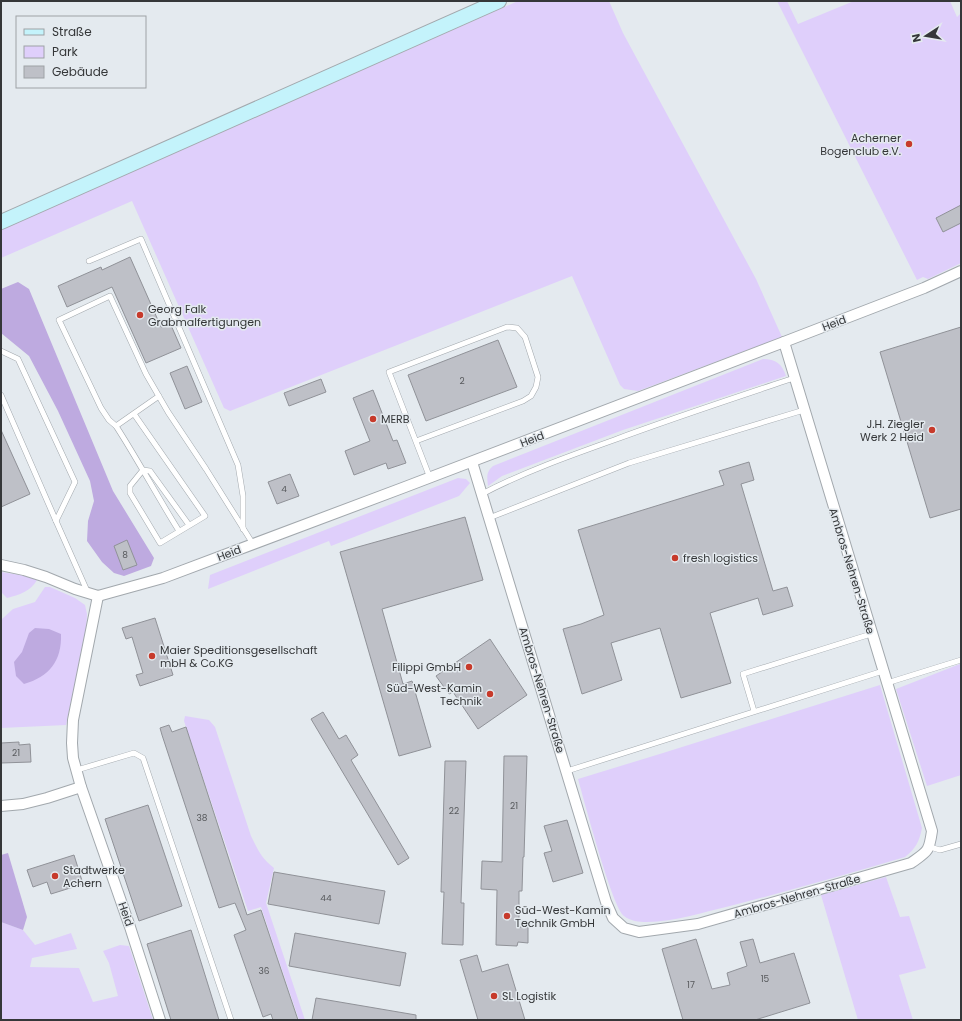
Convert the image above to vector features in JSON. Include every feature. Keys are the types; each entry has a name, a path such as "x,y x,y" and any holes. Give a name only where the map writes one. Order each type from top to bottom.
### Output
{"main road":[{"path":"1,222 499,1"}],"street":[{"name":"Heid","path":"160,1020 73,758 73,720 93,595 163,578 430,478 784,342 924,288 961,271"},
{"name":"Ambros-Nehren-Straße","path":"472,462 606,902 613,918 624,928 638,932 698,924 911,863 930,847 932,831 784,342"},
{"path":"1,565 39,574 93,595"},
{"path":"1,806 23,804 82,787"}],"lane":[{"path":"89,261 141,238 238,465 243,496 243,530"},
{"path":"179,531 116,426 109,420 100,408 59,320 110,296 146,374 253,544"},
{"path":"416,441 523,401 532,396 538,377 525,337 517,328 507,327 389,372 430,478"},
{"path":"1,351 18,359 75,482 56,521"},
{"path":"482,494 510,479 550,463 643,429 794,378"},
{"path":"1,395 56,521 93,595"},
{"path":"116,426 159,396"},
{"path":"489,518 629,463 804,410"},
{"path":"134,414 205,516 160,543 130,493 130,486 143,470"},
{"path":"143,470 150,471 189,525"},
{"path":"754,711 743,674 872,634"},
{"path":"887,683 961,660"},
{"path":"567,771 883,671"},
{"path":"77,770 134,753 143,758 231,1020"},
{"path":"930,847 940,850 961,844"}],"green space":[{"path":"518,1 609,1 623,33 756,279 782,337 638,391 624,389 620,385 572,276 230,411 224,408 132,201 1,258 1,230"},
{"name":"Acherner Bogenclub e.V.","path":"777,1 787,1 798,24 854,1 950,1 957,17 961,13 961,263 928,279 923,277 917,280"},
{"path":"763,359 772,360 778,363 783,368 786,376 623,430 502,476 488,486 487,480 489,470 493,466"},
{"path":"458,478 466,479 470,483 459,496 331,546 329,541 208,589 210,575"},
{"path":"1,572 27,576 37,580 28,590 7,598 1,592"},
{"path":"45,587 50,587 75,598 85,605 87,614 86,635 66,725 1,728 1,620 13,609 35,602"},
{"path":"960,664 961,775 927,786 896,689"},
{"path":"880,685 922,828 920,837 909,854 905,857 818,882 689,916 657,922 641,922 624,916 613,894 606,874 578,779"},
{"path":"185,716 209,720 215,727 251,836 263,857 274,868 266,903 305,1020 299,1020 261,907 248,911 184,721"},
{"path":"886,877 900,917 909,916 926,968 899,975 913,1020 858,1020 821,895"},
{"path":"1,922 23,930 35,945 71,933 77,949 32,958 30,967 79,968 93,1002 118,996 109,963 103,951 120,945 129,946 153,1020 1,1020"}],"shaded area":[{"path":"18,282 29,289 113,491 154,558 151,566 124,576 114,573 102,562 87,541 88,521 94,501 90,481 58,411 29,356 1,333 1,289"},
{"path":"35,628 49,629 61,634 61,644 56,660 47,672 33,681 24,684 16,676 14,662 22,652 29,633"},
{"path":"8,853 27,917 23,930 1,922 1,855"}],"building":[{"path":"961,205 961,223 943,232 936,218"},
{"name":"Georg Falk Grabmalfertigungen","path":"130,257 161,327 170,323 181,348 146,363 112,287 67,307 58,286 101,267 102,270"},
{"name":"J.H. Ziegler Werk 2 Heid","path":"961,327 961,509 930,518 880,352"},
{"path":"498,340 517,387 426,421 408,375"},
{"path":"187,366 202,402 185,409 170,373"},
{"path":"321,379 326,392 289,406 284,393"},
{"name":"MERB","path":"373,390 393,441 397,440 406,463 388,469 386,463 354,475 345,451 370,441 353,398"},
{"path":"1,430 30,494 1,507"},
{"name":"fresh logistics","path":"749,462 754,480 741,484 773,591 787,587 793,606 763,615 758,598 710,613 731,683 681,698 660,628 611,643 622,680 582,694 563,629 604,615 578,530 724,485 719,471"},
{"path":"290,474 299,496 277,504 268,482"},
{"path":"465,517 483,580 382,609 403,684 412,681 431,747 399,756 340,552"},
{"path":"127,540 137,565 123,570 114,546"},
{"name":"Maier Speditionsgesellschaft mbH & Co.KG","path":"155,618 173,675 140,686 136,675 143,673 132,637 126,639 122,628"},
{"name":"Süd-West-Kamin Technik","path":"490,639 527,695 478,729 453,692 449,694 436,676"},
{"path":"323,712 339,739 346,735 358,755 351,760 409,858 398,865 311,719"},
{"path":"169,725 172,732 186,727 247,915 261,910 298,1020 273,1020 271,1014 263,1017 234,935 246,930 235,903 219,908 160,728"},
{"path":"19,742 19,745 30,744 31,762 1,763 1,743"},
{"path":"504,756 527,756 524,857 522,891 519,891 519,927 528,927 528,943 518,942 517,946 496,945 497,890 481,889 482,861 502,862"},
{"path":"445,761 466,761 461,903 464,903 463,945 442,944 444,892 441,892"},
{"path":"148,805 182,906 139,921 105,819"},
{"path":"567,820 583,873 553,882 544,853 552,851 544,826"},
{"name":"Stadtwerke Achern","path":"74,855 83,884 51,894 47,882 33,887 27,870"},
{"path":"274,872 385,891 379,924 268,904"},
{"path":"191,930 219,1020 171,1020 147,944"},
{"path":"295,933 406,953 400,986 289,966"},
{"path":"696,939 712,989 730,985 727,973 747,966 740,942 753,939 760,963 794,953 810,1003 755,1020 683,1020 662,949"},
{"name":"SL Logistik","path":"477,955 482,972 508,964 525,1020 478,1020 460,960"},
{"path":"316,998 416,1015 416,1020 312,1020"}],"place":[{"name":"Acherner Bogenclub e.V.","path":"909,144"},
{"name":"Georg Falk Grabmalfertigungen","path":"140,315"},
{"name":"MERB","path":"373,419"},
{"name":"J.H. Ziegler Werk 2 Heid","path":"932,430"},
{"name":"fresh logistics","path":"675,558"},
{"name":"Maier Speditionsgesellschaft mbH & Co.KG","path":"152,656"},
{"name":"Filippi GmbH","path":"469,667"},
{"name":"Süd-West-Kamin Technik","path":"490,694"},
{"name":"Stadtwerke Achern","path":"55,876"},
{"name":"Süd-West-Kamin Technik GmbH","path":"507,916"},
{"name":"SL Logistik","path":"494,996"}]}
